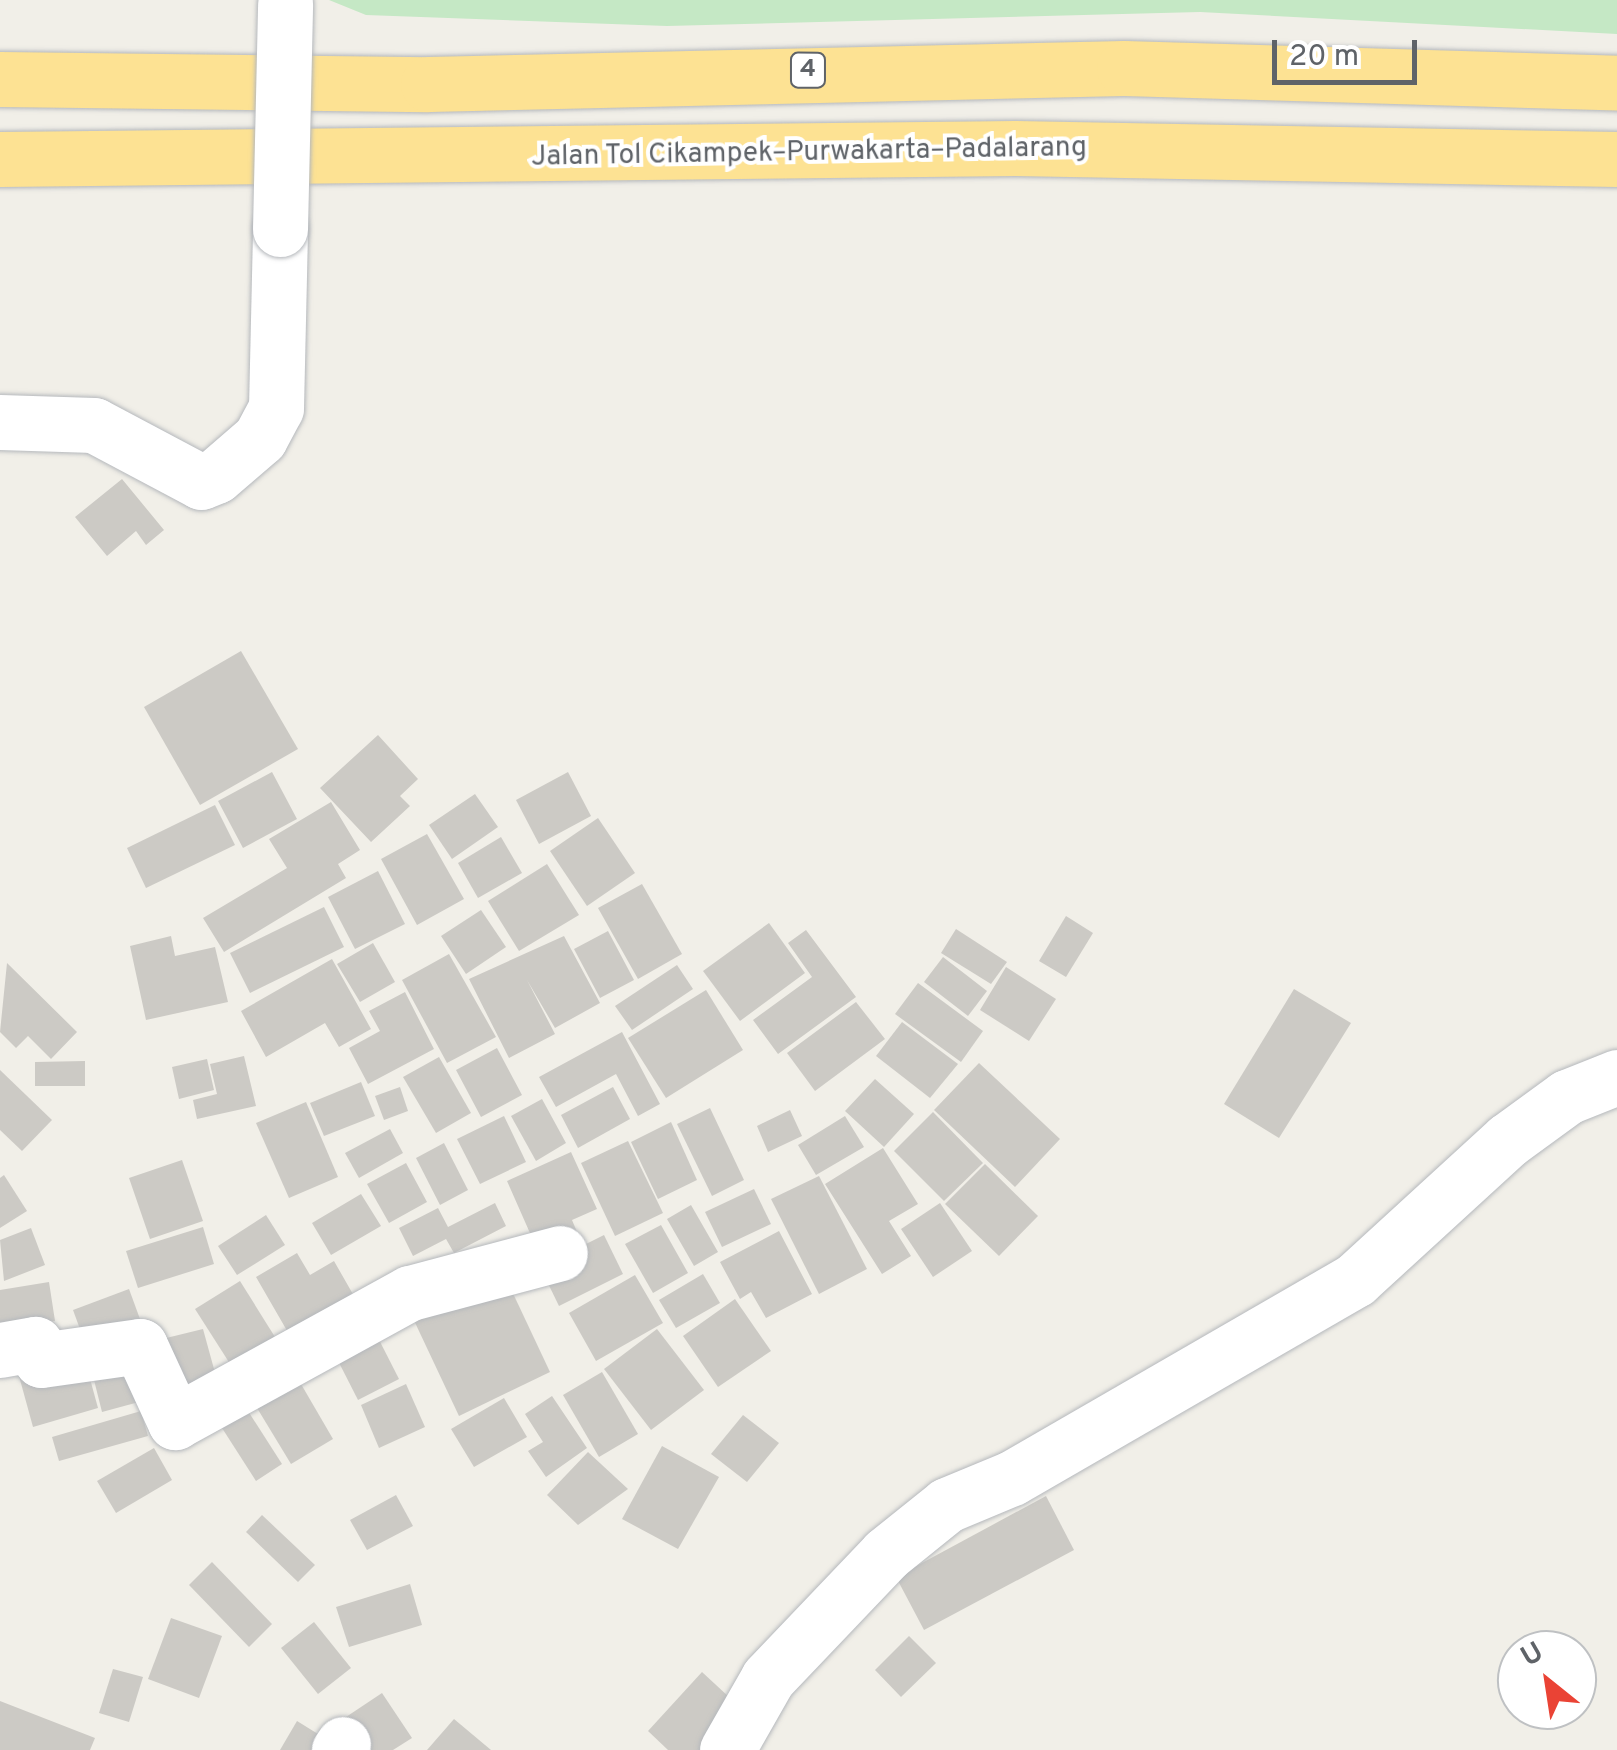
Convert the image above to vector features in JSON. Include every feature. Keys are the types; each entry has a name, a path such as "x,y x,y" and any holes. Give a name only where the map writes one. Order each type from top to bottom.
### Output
{"highway":[{"name":"4","path":"0,79 428,84 1124,68 1617,83"},
{"name":"Jalan Tol Cikampek–Purwakarta–Padalarang","path":"0,160 1016,148 1617,158"}],"street":[{"path":"0,422 94,425 201,482 216,476 260,438 276,408 286,2"},
{"path":"727,1750 768,1678 886,1554 947,1505 1012,1478 1354,1280 1508,1140 1567,1097 1617,1077"},
{"path":"0,1350 35,1344 41,1360 140,1346 174,1422 410,1293 560,1253"}],"green space":[{"path":"329,0 1617,0 1617,34 1200,12 667,26 366,15"}],"building":[{"path":"122,479 164,530 146,545 136,531 107,556 75,517"},
{"path":"241,651 298,749 200,805 144,707"},
{"path":"378,735 418,779 400,796 410,806 371,842 320,788"},
{"path":"272,772 297,819 243,848 218,801"},
{"path":"568,772 591,816 539,844 516,800"},
{"path":"475,794 498,827 452,859 429,825"},
{"path":"331,802 360,850 338,864 346,878 224,952 203,918 287,868 269,839"},
{"path":"215,805 235,845 146,888 127,848"},
{"path":"598,818 635,873 587,906 550,851"},
{"path":"427,834 464,899 417,925 381,859"},
{"path":"501,837 522,873 478,898 458,863"},
{"path":"547,864 579,915 519,951 488,901"},
{"path":"378,871 405,924 355,949 328,897"},
{"path":"642,884 682,954 638,979 598,908"},
{"path":"324,907 344,947 250,993 230,953"},
{"path":"481,910 506,947 466,974 441,936"},
{"path":"1066,916 1093,933 1066,977 1039,961"},
{"path":"769,923 805,973 740,1021 703,971"},
{"path":"956,929 1007,962 991,984 941,953"},
{"path":"806,930 856,997 778,1054 753,1020 812,977 788,943"},
{"path":"608,931 634,980 600,998 574,949"},
{"path":"171,936 175,956 215,947 228,1002 146,1020 130,946"},
{"path":"564,936 600,1003 555,1028 527,980 555,1034 509,1058 469,979"},
{"path":"373,943 395,982 360,1002 337,964"},
{"path":"449,954 496,1037 447,1063 402,980"},
{"path":"943,957 987,991 968,1016 924,982"},
{"path":"332,959 371,1029 339,1047 325,1023 266,1057 241,1011"},
{"path":"7,963 77,1032 51,1059 28,1036 16,1048 0,1032"},
{"path":"677,965 693,989 632,1030 615,1006"},
{"path":"1006,967 1056,999 1029,1041 980,1010"},
{"path":"918,983 983,1031 961,1062 895,1014"},
{"path":"1294,989 1351,1023 1279,1138 1224,1104"},
{"path":"706,990 743,1050 666,1098 628,1038"},
{"path":"405,992 434,1049 368,1084 349,1048 380,1031 369,1011"},
{"path":"856,1002 885,1039 815,1091 787,1053"},
{"path":"902,1022 958,1064 930,1098 876,1056"},
{"path":"622,1032 660,1104 638,1116 616,1074 556,1107 539,1077"},
{"path":"497,1048 522,1095 481,1117 456,1070"},
{"path":"244,1056 256,1106 197,1119 193,1100 217,1094 210,1064"},
{"path":"439,1057 471,1113 436,1133 403,1077"},
{"path":"207,1059 214,1090 179,1099 172,1067"},
{"path":"85,1061 85,1086 35,1086 35,1062"},
{"path":"979,1063 1060,1139 1015,1187 934,1110"},
{"path":"0,1070 52,1120 22,1151 0,1130"},
{"path":"875,1079 914,1114 884,1147 845,1111"},
{"path":"361,1082 375,1116 324,1136 310,1103"},
{"path":"400,1087 408,1111 384,1120 375,1096"},
{"path":"613,1087 630,1119 578,1148 561,1115"},
{"path":"542,1099 566,1143 536,1161 511,1116"},
{"path":"306,1102 338,1177 289,1198 256,1123"},
{"path":"710,1108 744,1180 712,1196 677,1124"},
{"path":"790,1110 802,1136 768,1152 757,1126"},
{"path":"933,1112 983,1163 944,1201 894,1151"},
{"path":"504,1116 526,1162 480,1184 457,1139"},
{"path":"845,1116 864,1147 816,1175 798,1145"},
{"path":"671,1122 697,1180 658,1199 631,1142"},
{"path":"390,1129 403,1153 359,1178 345,1153"},
{"path":"628,1141 663,1213 615,1236 581,1163"},
{"path":"444,1143 468,1190 440,1205 416,1158"},
{"path":"883,1148 918,1204 889,1221 911,1256 882,1274 825,1184"},
{"path":"571,1152 597,1209 572,1220 577,1232 537,1249 507,1181"},
{"path":"182,1160 203,1221 150,1239 129,1178"},
{"path":"406,1163 427,1202 389,1223 367,1184"},
{"path":"985,1164 1038,1216 999,1256 945,1204"},
{"path":"4,1175 27,1211 0,1228 0,1178"},
{"path":"819,1176 867,1269 819,1294 771,1199"},
{"path":"754,1189 771,1224 722,1247 705,1212"},
{"path":"361,1194 381,1226 331,1255 312,1223"},
{"path":"495,1203 506,1226 454,1253 446,1239 413,1256 399,1228 438,1208 448,1227"},
{"path":"940,1203 972,1251 933,1277 901,1229"},
{"path":"691,1205 718,1252 694,1266 667,1219"},
{"path":"266,1215 285,1245 237,1275 218,1246"},
{"path":"661,1225 688,1273 653,1293 625,1244"},
{"path":"203,1227 214,1264 138,1288 126,1251"},
{"path":"31,1228 45,1265 4,1281 0,1240"},
{"path":"779,1231 812,1294 766,1318 751,1292 740,1299 720,1262"},
{"path":"604,1235 623,1274 559,1306 540,1267"},
{"path":"297,1253 310,1275 334,1261 362,1310 297,1348 256,1277"},
{"path":"501,1268 550,1372 459,1416 410,1312"},
{"path":"703,1274 720,1303 676,1328 659,1300"},
{"path":"635,1275 663,1323 596,1361 569,1313"},
{"path":"240,1281 285,1353 241,1381 195,1309"},
{"path":"49,1282 55,1321 0,1330 0,1290"},
{"path":"129,1289 144,1330 88,1351 73,1310"},
{"path":"735,1299 771,1351 718,1387 683,1336"},
{"path":"371,1324 399,1379 358,1400 330,1345"},
{"path":"203,1329 217,1380 166,1393 154,1341"},
{"path":"657,1329 704,1390 651,1430 604,1369"},
{"path":"139,1352 150,1399 102,1412 90,1364"},
{"path":"84,1357 98,1408 33,1427 19,1376"},
{"path":"294,1372 333,1439 291,1464 251,1398"},
{"path":"602,1372 638,1434 599,1457 563,1395"},
{"path":"406,1384 425,1427 379,1448 361,1405"},
{"path":"552,1396 587,1448 546,1477 528,1451 543,1442 525,1414"},
{"path":"504,1398 527,1437 474,1467 451,1429"},
{"path":"141,1411 148,1436 59,1461 52,1437"},
{"path":"248,1411 282,1464 256,1481 222,1428"},
{"path":"743,1415 779,1443 747,1482 711,1454"},
{"path":"662,1446 719,1477 678,1549 622,1519"},
{"path":"154,1448 172,1480 116,1513 97,1481"},
{"path":"588,1452 628,1489 578,1525 547,1495"},
{"path":"396,1495 413,1526 367,1550 350,1520"},
{"path":"1046,1496 1074,1550 924,1630 896,1577"},
{"path":"262,1515 315,1565 298,1582 246,1532"},
{"path":"212,1562 272,1624 249,1647 189,1585"},
{"path":"410,1584 422,1625 349,1647 336,1607"},
{"path":"171,1618 222,1636 199,1698 148,1679"},
{"path":"314,1622 351,1668 318,1694 281,1648"},
{"path":"909,1636 936,1663 901,1697 875,1670"},
{"path":"113,1669 143,1677 129,1722 99,1713"},
{"path":"702,1672 742,1709 705,1750 668,1750 648,1731"},
{"path":"382,1693 412,1738 393,1750 360,1750 340,1721"},
{"path":"0,1701 95,1738 90,1750 0,1750"},
{"path":"454,1719 491,1750 427,1750"},
{"path":"297,1721 331,1742 326,1750 280,1750"}]}
